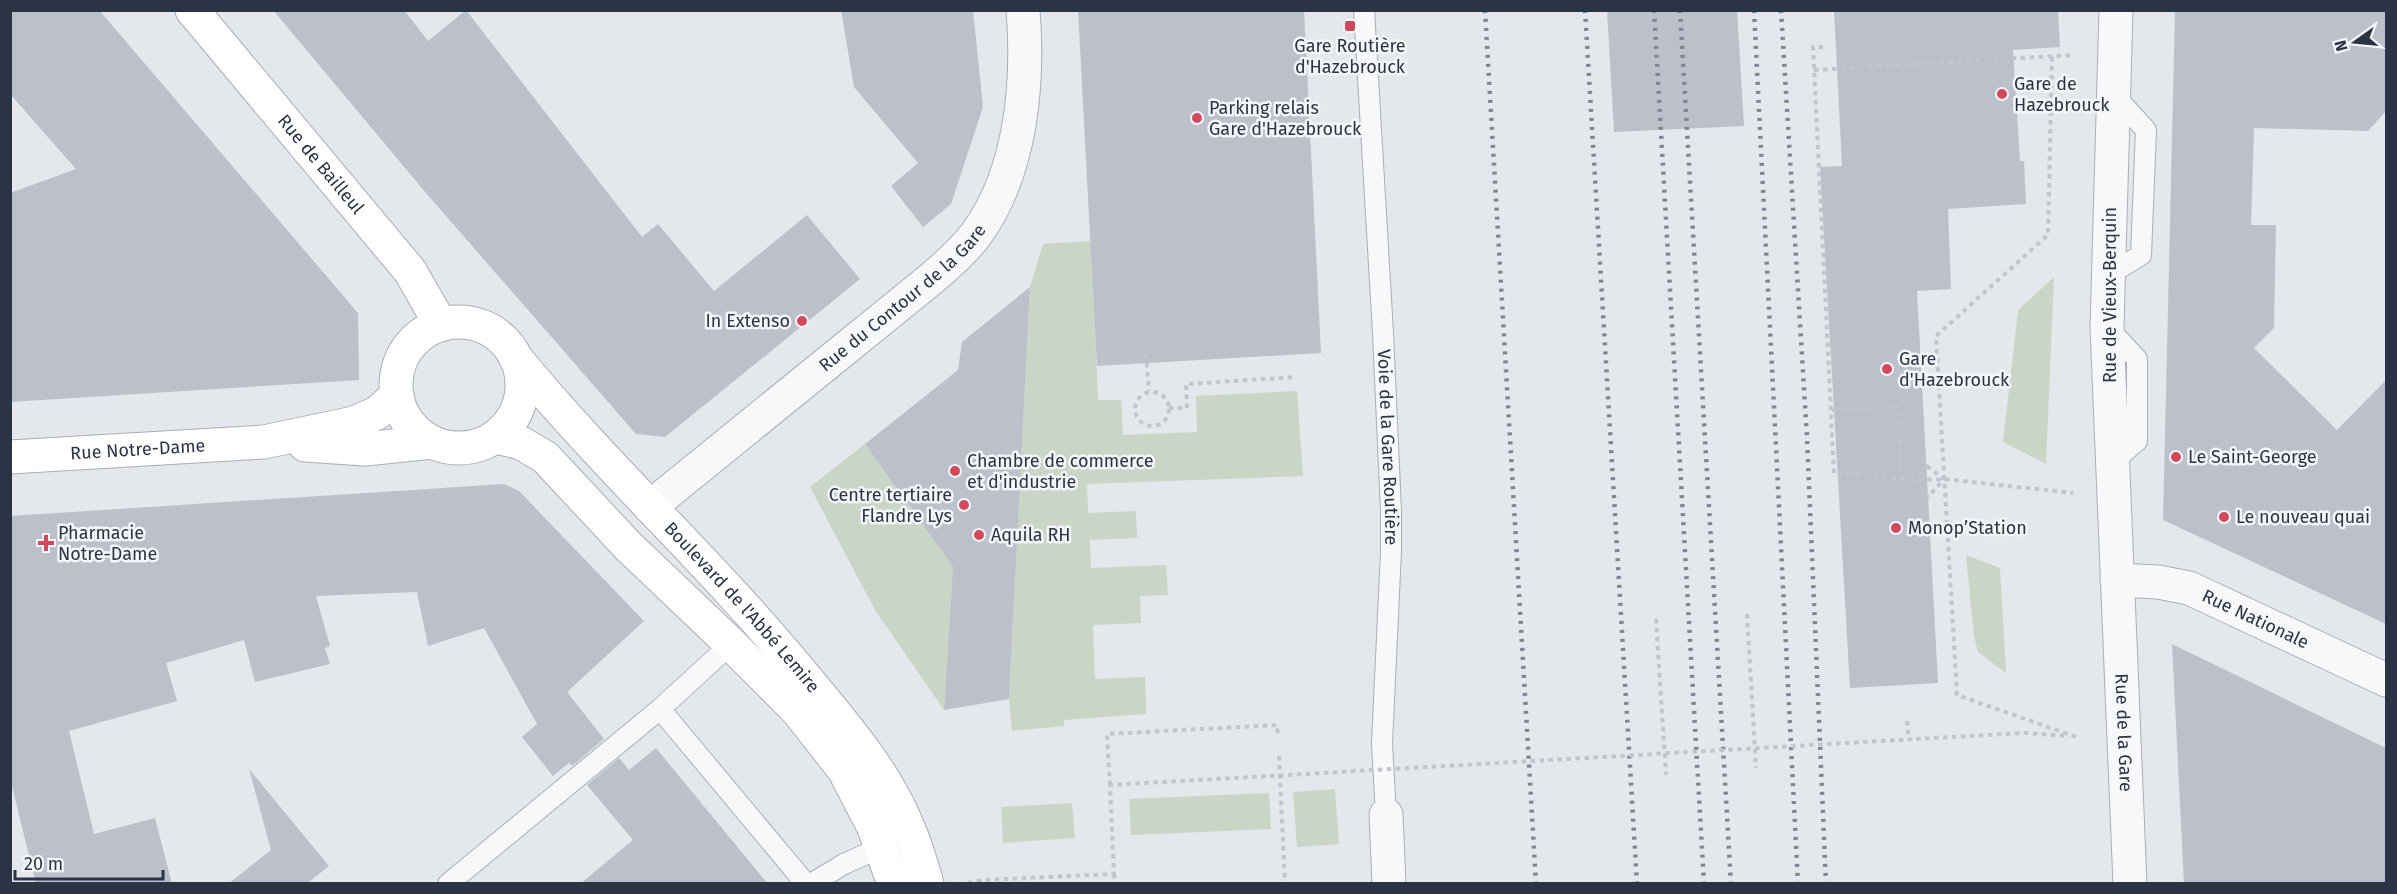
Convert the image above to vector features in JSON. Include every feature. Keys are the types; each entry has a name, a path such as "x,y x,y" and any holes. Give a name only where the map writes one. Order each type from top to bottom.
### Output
{"main road":[{"name":"Rue de Bailleul","path":"192,10 410,271 441,325"},
{"path":"467,323 484,327 505,342 515,357 521,374 521,400 514,417 496,437 483,444 468,448 453,448 432,442 415,431 403,414 397,395 396,377 406,352 425,332 441,325 467,323"},
{"name":"Boulevard de l'Abbé Lemire","path":"515,357 553,403 739,601 854,737 879,772 902,814 910,831 927,884"},
{"name":"Rue Notre-Dame","path":"264,442 354,423 377,413 397,395"},
{"name":"Boulevard de l'Abbé Lemire","path":"496,437 521,443 544,457 628,546 797,710 831,751 855,791 882,847 894,884"},
{"name":"Rue Notre-Dame","path":"10,457 264,442 365,449 432,442"}],"street":[{"name":"Rue du Contour de la Gare","path":"650,507 931,279 965,248 978,232 1008,167 1021,118 1024,86 1023,10"},
{"name":"Rue de Vieux-Berquin","path":"2116,10 2107,327 2117,580"},
{"name":"Rue Nationale","path":"2117,580 2158,582 2189,588 2386,680"},
{"name":"Rue de la Gare","path":"2117,580 2130,884"},
{"name":"Voie de la Gare Routière","path":"1386,815 1389,884"}],"lane":[{"name":"Voie de la Gare Routière","path":"1364,10 1389,471 1391,551 1382,743 1386,815"},
{"path":"448,884 660,709 731,644"},
{"path":"660,709 806,884"},
{"path":"812,884 844,864 882,847"}],"path":[{"path":"1823,46 1813,47 1834,474 1858,473 1927,480 1944,479 2077,493"},
{"path":"1814,70 2116,54"},
{"path":"2052,57 2048,235 1936,336 1957,695 2076,737"},
{"path":"1146,354 1149,391"},
{"path":"1169,408 1187,408 1186,384 1296,377"},
{"path":"1149,391 1155,391 1165,397 1169,408 1161,424 1150,426 1136,417 1134,406 1139,396 1149,391"},
{"path":"1832,410 1899,407 1902,478"},
{"path":"1910,478 1927,466 1944,479"},
{"path":"1910,478 1928,496 1944,479"},
{"path":"1747,614 1756,768"},
{"path":"1656,619 1666,775"},
{"path":"1907,721 1909,740"},
{"path":"1115,884 1107,734 1277,725 1278,736"},
{"path":"1110,785 2026,733 2123,742"},
{"path":"1281,776 1279,756 1285,884"},
{"path":"965,884 982,880 1114,873"}],"green space":[{"path":"1091,241 1098,400 1121,400 1123,435 1197,432 1196,396 1297,391 1303,476 1087,484 1088,513 1136,511 1137,538 1090,540 1091,568 1166,565 1168,595 1140,596 1141,623 1093,625 1095,679 1145,677 1146,714 1064,720 1064,726 1012,731 1009,699 1030,287 1043,244"},
{"path":"2054,277 2046,464 2003,442 2018,310"},
{"path":"865,444 953,567 944,710 875,610 810,487"},
{"path":"1966,555 2000,568 2006,673 1978,652 1974,636"},
{"path":"1335,789 1339,844 1297,847 1293,792"},
{"path":"1269,793 1271,829 1131,835 1129,799"},
{"path":"1072,803 1075,838 1003,843 1001,807"}],"building":[{"path":"10,10 99,10 358,313 359,380 10,402 10,193 76,169 10,94"},
{"path":"273,10 404,10 428,41 466,10 642,237 658,224 714,291 807,215 860,279 665,437 636,434 426,193"},
{"path":"841,10 973,10 983,107 951,204 923,227 891,186 918,163 854,87"},
{"name":"Parking relais Gare d'Hazebrouck","path":"1078,10 1304,10 1321,353 1097,366"},
{"path":"1607,10 1737,10 1744,126 1614,132"},
{"name":"Gare d'Hazebrouck","path":"1834,10 2058,10 2060,47 2013,50 2020,161 2024,161 2026,204 1948,209 1951,289 1917,291 1938,683 1850,688 1820,167 1842,166"},
{"path":"2175,10 2386,10 2386,111 2368,131 2254,128 2251,225 2276,225 2274,328 2254,348 2337,430 2386,380 2386,624 2163,520"},
{"name":"Centre tertiaire Flandre Lys","path":"1030,287 1009,699 944,710 953,567 865,444 958,370 962,342"},
{"path":"504,484 519,491 644,621 567,692 604,739 572,766 569,763 553,776 522,737 537,724 484,628 428,646 417,592 316,596 330,646 325,648 330,664 255,682 244,640 166,663 177,701 69,731 94,834 155,818 172,884 36,884 10,778 10,516"},
{"path":"2172,644 2386,748 2386,884 2184,884"},
{"path":"656,748 768,884 580,884 633,840 587,785 619,758 629,770"},
{"path":"249,769 329,866 306,884 228,884 271,850"}],"railway":[{"path":"1485,10 1536,884"},
{"path":"1585,10 1637,884"},
{"path":"1654,10 1704,884"},
{"path":"1680,10 1731,884"},
{"path":"1754,10 1798,884"},
{"path":"1781,10 1807,438 1826,884"}],"place":[{"name":"Gare Routière d'Hazebrouck","path":"1350,26"},
{"name":"Gare de Hazebrouck","path":"2002,94"},
{"name":"Parking relais Gare d'Hazebrouck","path":"1197,118"},
{"name":"In Extenso","path":"802,321"},
{"name":"Gare d'Hazebrouck","path":"1887,369"},
{"name":"Le Saint-George","path":"2176,457"},
{"name":"Chambre de commerce et d'industrie","path":"955,471"},
{"name":"Centre tertiaire Flandre Lys","path":"964,505"},
{"name":"Le nouveau quai","path":"2224,517"},
{"name":"Monop’Station","path":"1896,528"},
{"name":"Aquila RH","path":"979,535"},
{"name":"Pharmacie Notre-Dame","path":"46,543"}]}
